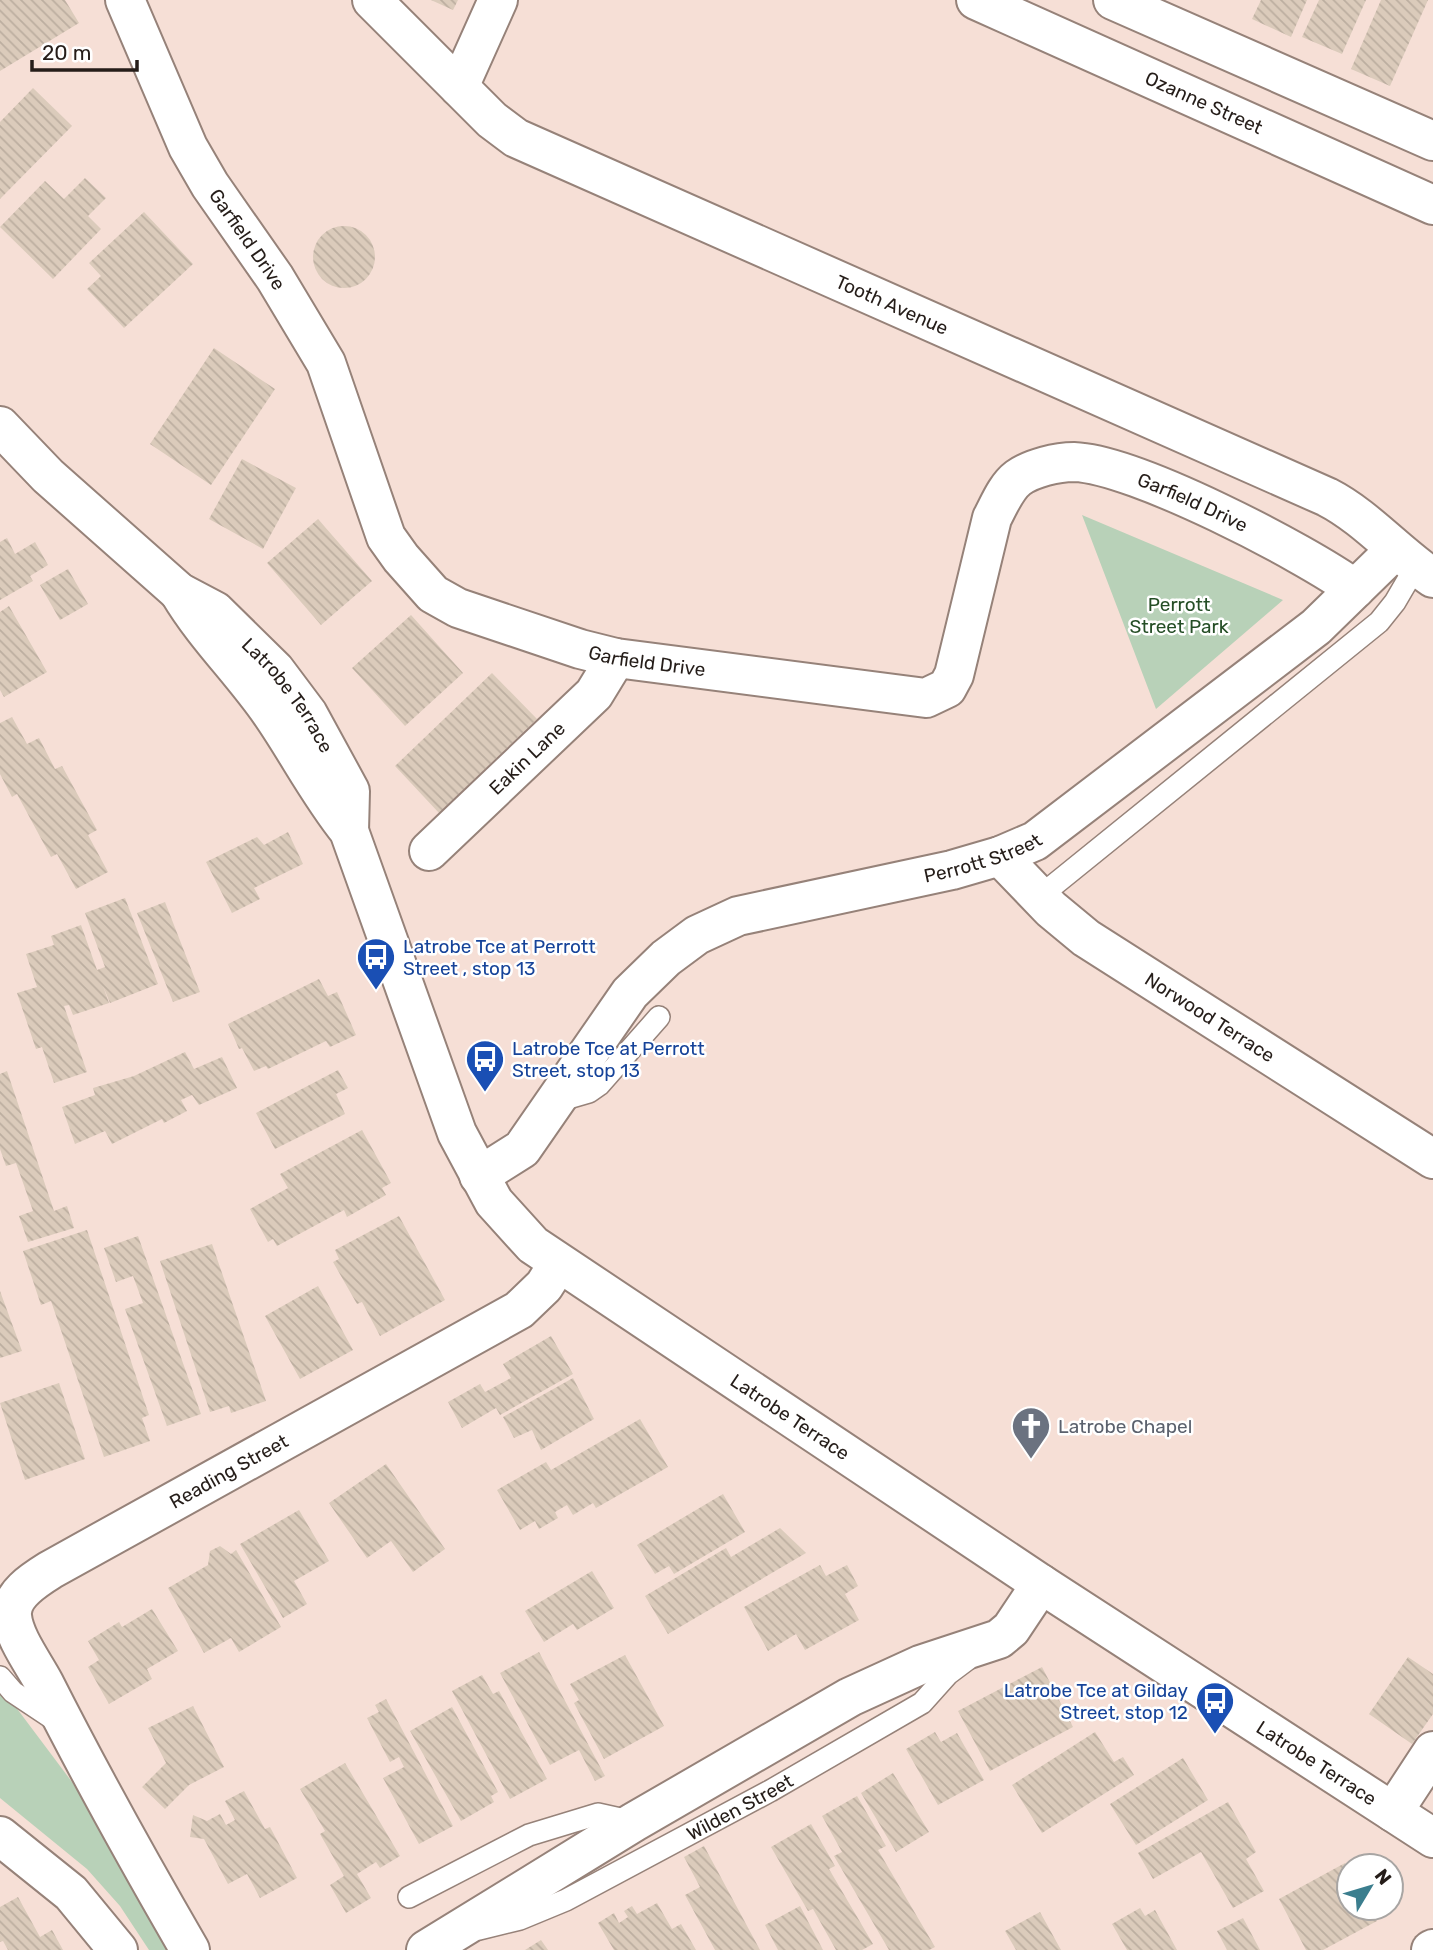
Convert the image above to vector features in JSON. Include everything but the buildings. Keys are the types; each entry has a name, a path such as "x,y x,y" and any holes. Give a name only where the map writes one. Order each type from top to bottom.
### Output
{"street":[{"name":"Garfield Drive","path":"125,0 188,147 210,185 275,278 326,363 386,537 433,594 450,603 580,649 616,658 926,698 947,688 954,675 992,518 1004,496 1018,478 1045,466 1074,462 1110,467 1190,501 1320,564 1355,589"},
{"name":"Tooth Avenue","path":"372,0 492,120 545,153 1326,497 1350,510 1415,565"},
{"path":"459,87 498,0"},
{"name":"Ozanne Street","path":"976,0 1433,205"},
{"path":"1113,0 1433,141"},
{"name":"Latrobe Terrace","path":"0,426 48,476 179,592 199,626 272,715 327,803 349,831 457,1133 479,1176 503,1214 533,1244 558,1264 1041,1584 1433,1838"},
{"name":"Perrott Street","path":"479,1176 522,1149 630,993 666,958 697,935 738,916 952,870 1027,845 1058,826 1315,627 1355,589 1415,565"},
{"name":"Eakin Lane","path":"429,851 594,694 616,658"},
{"name":"Norwood Terrace","path":"1000,856 1039,897 1086,938 1433,1159"},
{"name":"Reading Street","path":"190,1950 67,1730 12,1619 13,1606 25,1589 52,1569 519,1310 544,1286 558,1264"},
{"name":"Wilden Street","path":"442,1942 634,1822 866,1689 928,1662 999,1639 1011,1629 1041,1584"},
{"path":"1393,1812 1433,1751"},
{"path":"0,1836 71,1894 118,1950"}],"lane":[{"path":"1039,897 1378,622 1395,603 1415,565"},
{"path":"555,1102 589,1092 599,1085 659,1017"},
{"name":"Wilden Street","path":"442,1942 503,1924 559,1903 770,1791 922,1703 954,1669 999,1639"},
{"name":"Reading Street","path":"0,1676 13,1692 67,1730"},
{"path":"409,1897 529,1835 598,1814 634,1822"}],"green space":[{"name":"Perrott Street Park","path":"1082,515 1283,600 1156,709"},
{"path":"0,1686 72,1782 176,1950 149,1950 120,1906 87,1869 0,1798"}],"place":[{"name":"Latrobe Tce at Perrott Street , stop 13","path":"376,991"},
{"name":"Latrobe Tce at Perrott Street, stop 13","path":"485,1093"},
{"name":"Latrobe Chapel","path":"1031,1460"},
{"name":"Latrobe Tce at Gilday Street, stop 12","path":"1215,1735"}]}
